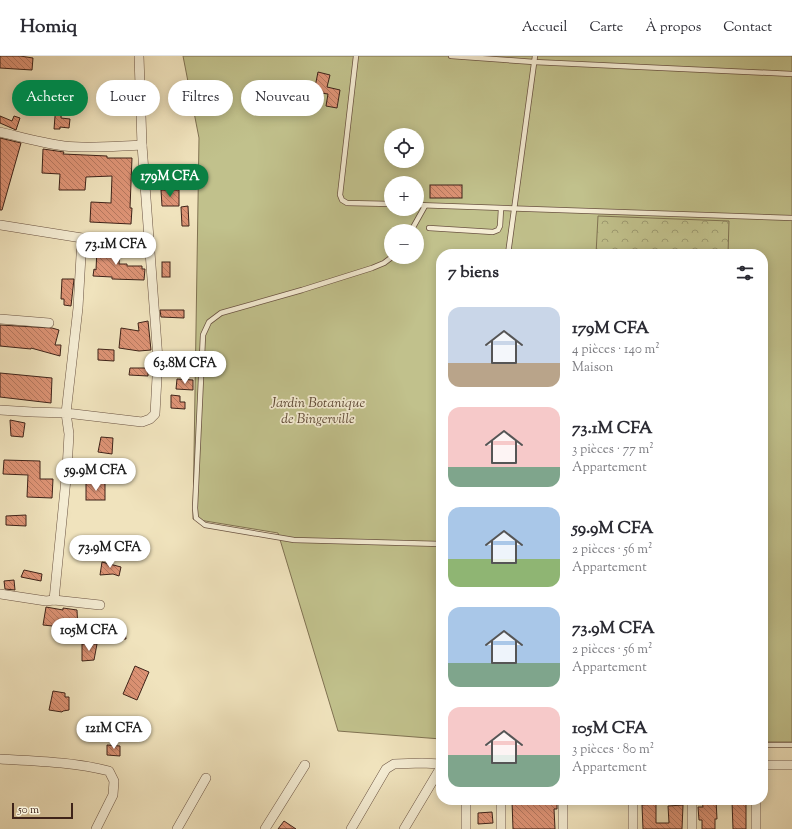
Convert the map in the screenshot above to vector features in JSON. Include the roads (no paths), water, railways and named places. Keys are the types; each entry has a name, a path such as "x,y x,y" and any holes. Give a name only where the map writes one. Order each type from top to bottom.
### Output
{"street":[{"path":"0,410 66,413 142,422 150,419 155,414 158,359 142,145 139,56"},
{"path":"0,132 64,146 87,147 142,145"},
{"path":"0,225 82,238 150,241"},
{"path":"54,600 67,469 69,434 66,413 78,308 82,238"},
{"path":"0,319 49,323"},
{"path":"0,594 46,601 54,600 100,605"},
{"path":"0,759 46,761 97,768 109,772 114,781 113,796 96,829"},
{"path":"351,829 386,769 394,764 436,764"},
{"path":"265,829 305,765"},
{"path":"768,765 792,765"},
{"path":"404,829 436,775"},
{"path":"177,829 206,778"},
{"path":"466,805 466,829"},
{"path":"501,805 501,829"},
{"path":"563,829 564,805"},
{"path":"633,805 633,829"},
{"path":"692,805 692,829"},
{"path":"756,805 756,829"}],"lane":[{"path":"356,56 340,195 342,200 347,203 384,204"},
{"path":"451,56 534,62 792,74"},
{"path":"509,249 535,56"},
{"path":"415,224 425,206 792,218"},
{"path":"430,228 493,232 498,230 500,226 501,209"},
{"path":"384,264 221,314 209,322 203,335 195,508 196,518 205,525 294,540 436,544"},
{"path":"768,745 792,745"}],"park label":[{"name":"Jardin Botanique de Bingerville","path":"318,412"}]}
